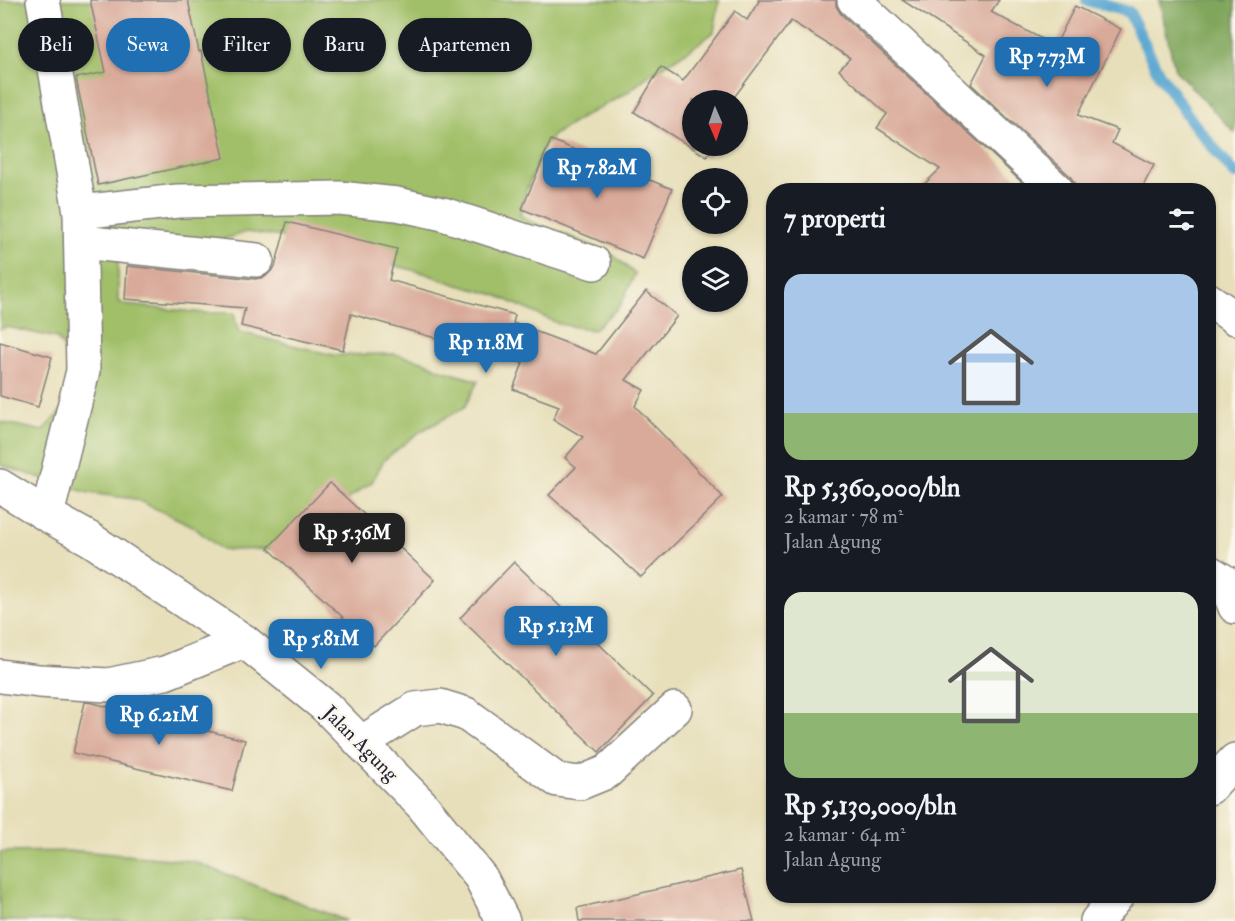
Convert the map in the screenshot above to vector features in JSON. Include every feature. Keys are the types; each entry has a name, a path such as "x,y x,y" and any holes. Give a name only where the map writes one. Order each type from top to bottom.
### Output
{"street":[{"path":"43,0 80,227 82,371 47,515"},
{"path":"854,0 1050,183"},
{"path":"80,227 178,201 339,198 397,204 443,214 594,263"},
{"path":"80,227 257,261"},
{"name":"Jalan Agung","path":"0,486 90,539 244,641 326,707 422,805 481,878 503,921"},
{"path":"1216,576 1224,581 1235,607"},
{"path":"0,676 108,685 165,673 244,641"},
{"path":"361,743 415,709 440,706 466,714 557,780 580,783 607,772 675,709"},
{"path":"1216,780 1235,760"},
{"path":"1097,921 1111,903"}],"green space":[{"path":"0,0 719,0 714,32 625,94 555,134 543,148 523,199 520,215 531,222 613,255 635,274 620,306 593,330 559,324 496,295 421,272 290,238 247,232 205,245 118,252 118,301 125,305 205,313 235,313 239,332 333,355 394,354 426,362 438,369 478,381 464,408 421,431 384,460 372,482 342,503 287,549 222,550 191,525 135,499 89,493 0,465 0,422 43,431 62,410 71,359 57,338 7,327 0,329"},
{"path":"1159,0 1235,0 1235,133 1175,70"},
{"path":"80,851 192,861 347,921 0,921 0,852"}],"building":[{"path":"90,0 188,0 199,52 201,51 202,56 202,72 206,72 224,158 98,185 76,78 106,72"},
{"path":"758,0 836,0 836,6 841,14 1022,183 925,183 940,169 877,128 887,114 839,70 850,58 791,21 739,90 682,90 682,142 634,112 661,67 683,81 735,11 747,20"},
{"path":"902,0 999,0 991,12 1055,46 1075,6 1121,29 1078,115 1118,130 1112,143 1154,165 1145,183 1074,183 1070,176 971,84 986,55"},
{"path":"551,140 672,189 643,259 522,209"},
{"path":"287,222 397,249 389,280 515,315 513,323 596,354 646,291 677,316 626,380 644,390 635,406 723,497 641,577 549,495 576,467 565,458 583,437 553,419 559,406 513,389 523,363 351,314 343,350 241,326 245,308 125,299 127,266 255,279 265,277 275,267"},
{"path":"0,342 52,357 38,407 0,396"},
{"path":"330,483 435,580 374,646 268,548"},
{"path":"514,562 653,696 599,752 460,618"},
{"path":"85,702 245,740 232,791 73,753"},
{"path":"741,870 754,921 579,921 577,908"}],"waterway":[{"path":"1087,0 1129,12 1159,74 1194,124 1235,174"}]}
